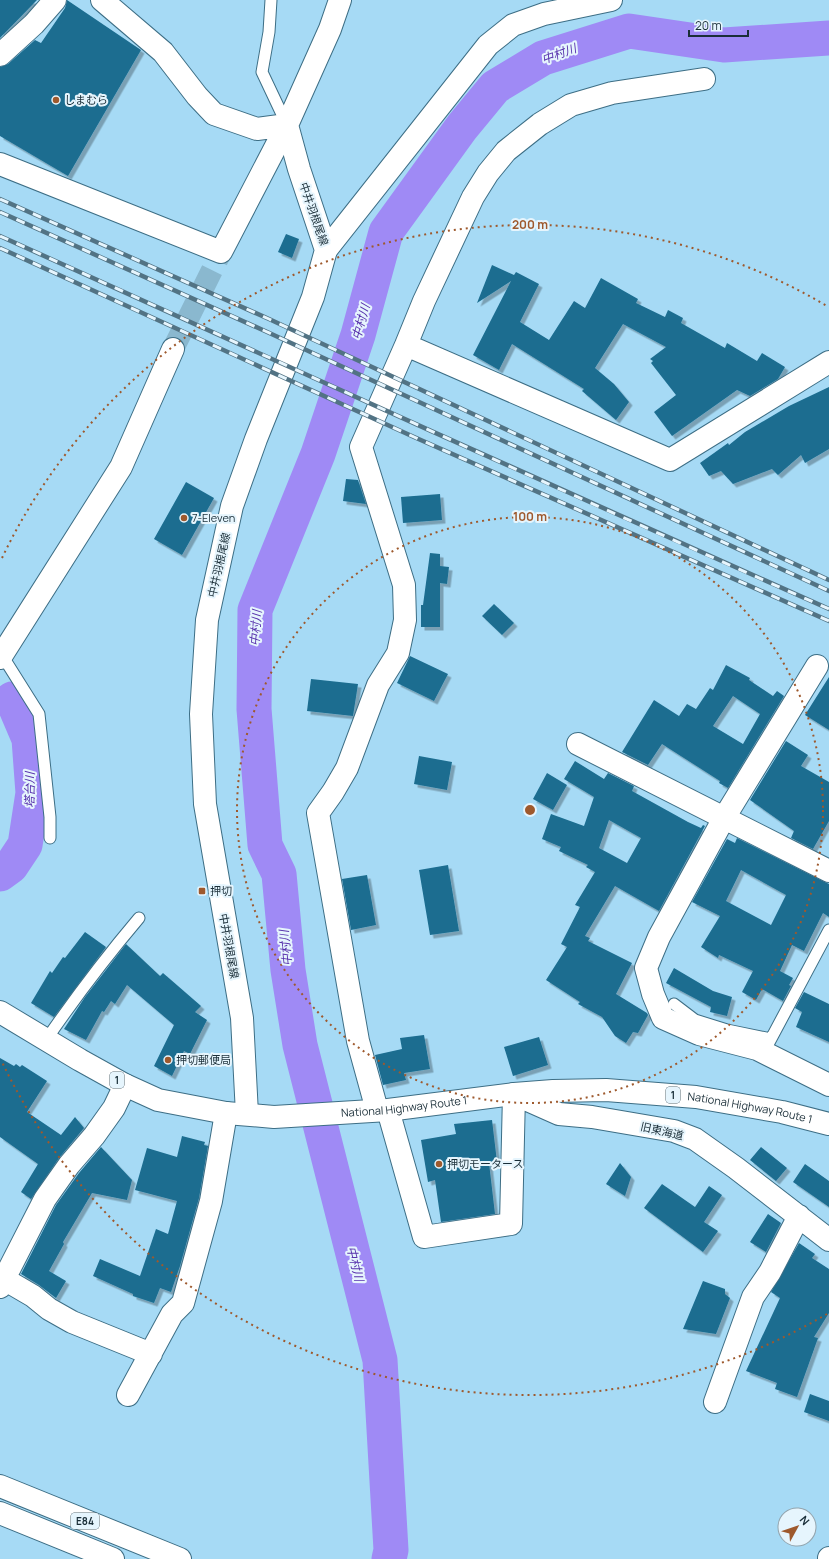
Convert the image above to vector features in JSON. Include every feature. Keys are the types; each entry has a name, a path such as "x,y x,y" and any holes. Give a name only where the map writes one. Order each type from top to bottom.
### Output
{"main road":[{"path":"0,55 34,24 54,0"},
{"path":"102,0 163,52 197,96 214,114 258,129 287,125"},
{"path":"0,164 221,252 287,125 330,29 340,0"},
{"path":"326,250 488,45 513,25 544,14 589,2 611,0"},
{"path":"514,1094 511,1224 424,1237 383,1110 358,1041 318,813 333,792 347,768 378,685 398,653 405,620 404,585 361,447 406,346 424,301 473,197 488,173 506,151 540,124 571,105 612,92 704,79"},
{"name":"中井羽根尾線","path":"128,1395 172,1314 183,1303 236,1113 242,1018 205,804 201,714 207,620 232,506 256,439 313,297 326,250 299,169 287,125"},
{"path":"406,346 670,460 829,362"},
{"path":"1,654 121,466 173,349"},
{"path":"817,666 724,818 659,937 646,968 653,994 663,1018 698,1034 757,1049 768,1046 829,1085"},
{"path":"578,744 829,871"},
{"name":"National Highway Route 1","path":"0,1012 125,1085 158,1100 236,1113 274,1116 383,1110 514,1094 553,1091 606,1090 696,1097 782,1112 829,1124"},
{"path":"125,1085 114,1108 94,1136 69,1165 45,1199 2,1283 33,1296 48,1308 72,1322 151,1354"},
{"name":"旧東海道","path":"514,1094 559,1114 592,1117 674,1131 695,1139 736,1168 829,1240"},
{"path":"715,1402 753,1297 770,1272 799,1216"},
{"name":"E84","path":"0,1486 175,1557"},
{"name":"E84","path":"0,1513 113,1559"}],"lane":[{"path":"271,0 269,32 262,72 287,125"},
{"path":"1,654 39,714 50,817 50,838"},
{"path":"46,1040 87,982 139,918"},
{"path":"674,1004 695,1020 727,1030 768,1046 829,930"}],"building":[{"path":"0,0 37,0 0,38"},
{"name":"しまむら","path":"67,0 141,50 68,176 0,136 0,67 8,64 35,40 41,43 65,8"},
{"path":"286,234 299,239 292,258 278,252"},
{"path":"492,265 514,275 516,272 539,284 520,322 549,340 574,301 585,308 601,278 638,299 636,303 665,317 668,310 683,318 681,323 725,348 727,343 757,361 762,353 785,367 778,379 750,396 737,390 672,436 654,412 676,395 651,363 653,361 650,359 666,347 623,324 595,368 614,384 629,402 616,420 582,391 584,389 512,344 499,370 473,355 511,281 477,303"},
{"path":"829,387 829,449 805,463 801,455 778,475 772,469 733,484 721,471 709,476 700,463 728,443 729,445 745,432 789,406"},
{"path":"346,479 358,480 366,504 343,501"},
{"name":"7-Eleven","path":"186,482 214,498 182,555 154,539"},
{"path":"440,494 442,520 403,523 401,497"},
{"path":"430,553 440,554 440,566 449,567 447,584 440,583 440,627 421,627 421,605 423,605"},
{"path":"494,604 514,623 502,635 482,616"},
{"path":"410,656 448,674 434,701 397,683"},
{"path":"726,665 750,678 749,680 773,696 777,691 784,696 728,788 719,783 720,781 662,744 648,765 622,752 654,700 679,716 687,704 696,709 710,688 713,690","holes":["733,696 760,714 743,744 713,726"]},
{"path":"829,677 829,730 805,715"},
{"path":"311,679 358,684 353,716 307,711"},
{"path":"786,741 808,755 801,766 829,782 829,821 813,849 791,838 794,831 750,800"},
{"path":"419,756 452,762 447,790 414,784"},
{"path":"575,761 604,779 608,773 634,786 632,791 688,822 701,828 703,825 705,826 659,911 615,886 585,936 590,938 588,941 632,963 616,994 648,1015 638,1033 633,1032 626,1043 615,1036 602,1017 578,1004 580,1002 546,980 567,947 561,944 580,907 575,905 595,872 586,867 588,865 559,851 561,847 542,839 551,814 584,826 594,797 564,779","holes":["609,820 641,838 627,863 599,848"]},
{"path":"547,773 567,785 553,810 533,799"},
{"path":"737,838 829,884 829,917 823,913 804,951 792,945 780,971 793,978 789,985 791,986 783,1001 762,989 756,1000 742,992 753,971 719,955 718,958 701,947 720,916 692,902 727,839 735,843","holes":["741,870 786,895 771,925 726,901"]},
{"path":"448,865 459,931 430,935 419,870"},
{"path":"367,875 376,925 351,930 342,879"},
{"path":"85,932 106,947 54,1017 31,1003 50,971 52,973 63,957 65,958"},
{"path":"126,944 160,976 163,973 201,1006 195,1012 207,1020 190,1054 184,1051 172,1076 154,1066 174,1025 127,985 115,1004 111,1001 104,1012 102,1011 86,1040 64,1029 85,997"},
{"path":"674,968 713,991 732,997 727,1016 710,1012 711,1007 666,983"},
{"path":"804,992 829,1004 829,1042 796,1027 802,1012 795,1008"},
{"path":"424,1035 430,1069 404,1073 406,1080 383,1085 375,1055 402,1049 400,1038"},
{"path":"539,1037 548,1065 513,1076 504,1047"},
{"path":"0,1058 14,1066 16,1064 20,1067 22,1065 47,1081 27,1112 61,1135 75,1117 84,1128 59,1158 31,1199 21,1192 38,1164 0,1137"},
{"path":"492,1120 497,1162 489,1163 495,1214 441,1222 435,1180 428,1182 421,1140 456,1134 454,1124"},
{"path":"182,1136 205,1142 204,1145 208,1146 199,1198 180,1266 171,1292 160,1288 154,1303 133,1296 133,1294 93,1276 100,1259 140,1276 156,1229 168,1234 177,1201 135,1190 147,1148 177,1157"},
{"path":"101,1147 132,1180 127,1200 92,1193 63,1242 64,1244 49,1271 66,1281 56,1298 21,1274 56,1205 79,1173"},
{"path":"761,1147 787,1168 776,1181 750,1160"},
{"path":"620,1163 631,1177 625,1196 606,1184"},
{"path":"805,1164 829,1181 829,1207 793,1182"},
{"path":"662,1184 695,1207 709,1186 722,1195 704,1222 718,1231 703,1252 644,1208"},
{"path":"768,1214 781,1223 766,1252 750,1242"},
{"path":"799,1243 815,1254 812,1258 829,1269 829,1313 814,1337 818,1338 797,1397 775,1389 777,1383 746,1371 780,1298 771,1292"},
{"path":"703,1281 725,1289 725,1294 730,1298 716,1334 683,1329"},
{"path":"810,1394 829,1401 829,1421 804,1412"}],"waterway":[{"name":"中村川","path":"389,1559 391,1550 380,1360 300,1045 288,970 279,874 265,845 254,709 255,610 318,454 358,335 386,232 462,127 495,87 543,58 629,31 724,45 829,38"},
{"name":"塔台川","path":"0,874 11,866 25,845 33,793 29,739 12,699"}],"tunnel":[{"path":"173,349 221,252"}],"railway":[{"path":"0,199 269,319 829,580"},
{"path":"0,212 265,331 829,591"},
{"path":"0,236 829,609"},
{"path":"0,248 414,437 829,621"}],"place":[{"name":"しまむら","path":"56,100"},
{"name":"7-Eleven","path":"184,518"},
{"name":"押切","path":"202,891"},
{"name":"押切郵便局","path":"168,1060"},
{"name":"押切モータース","path":"439,1164"}]}
